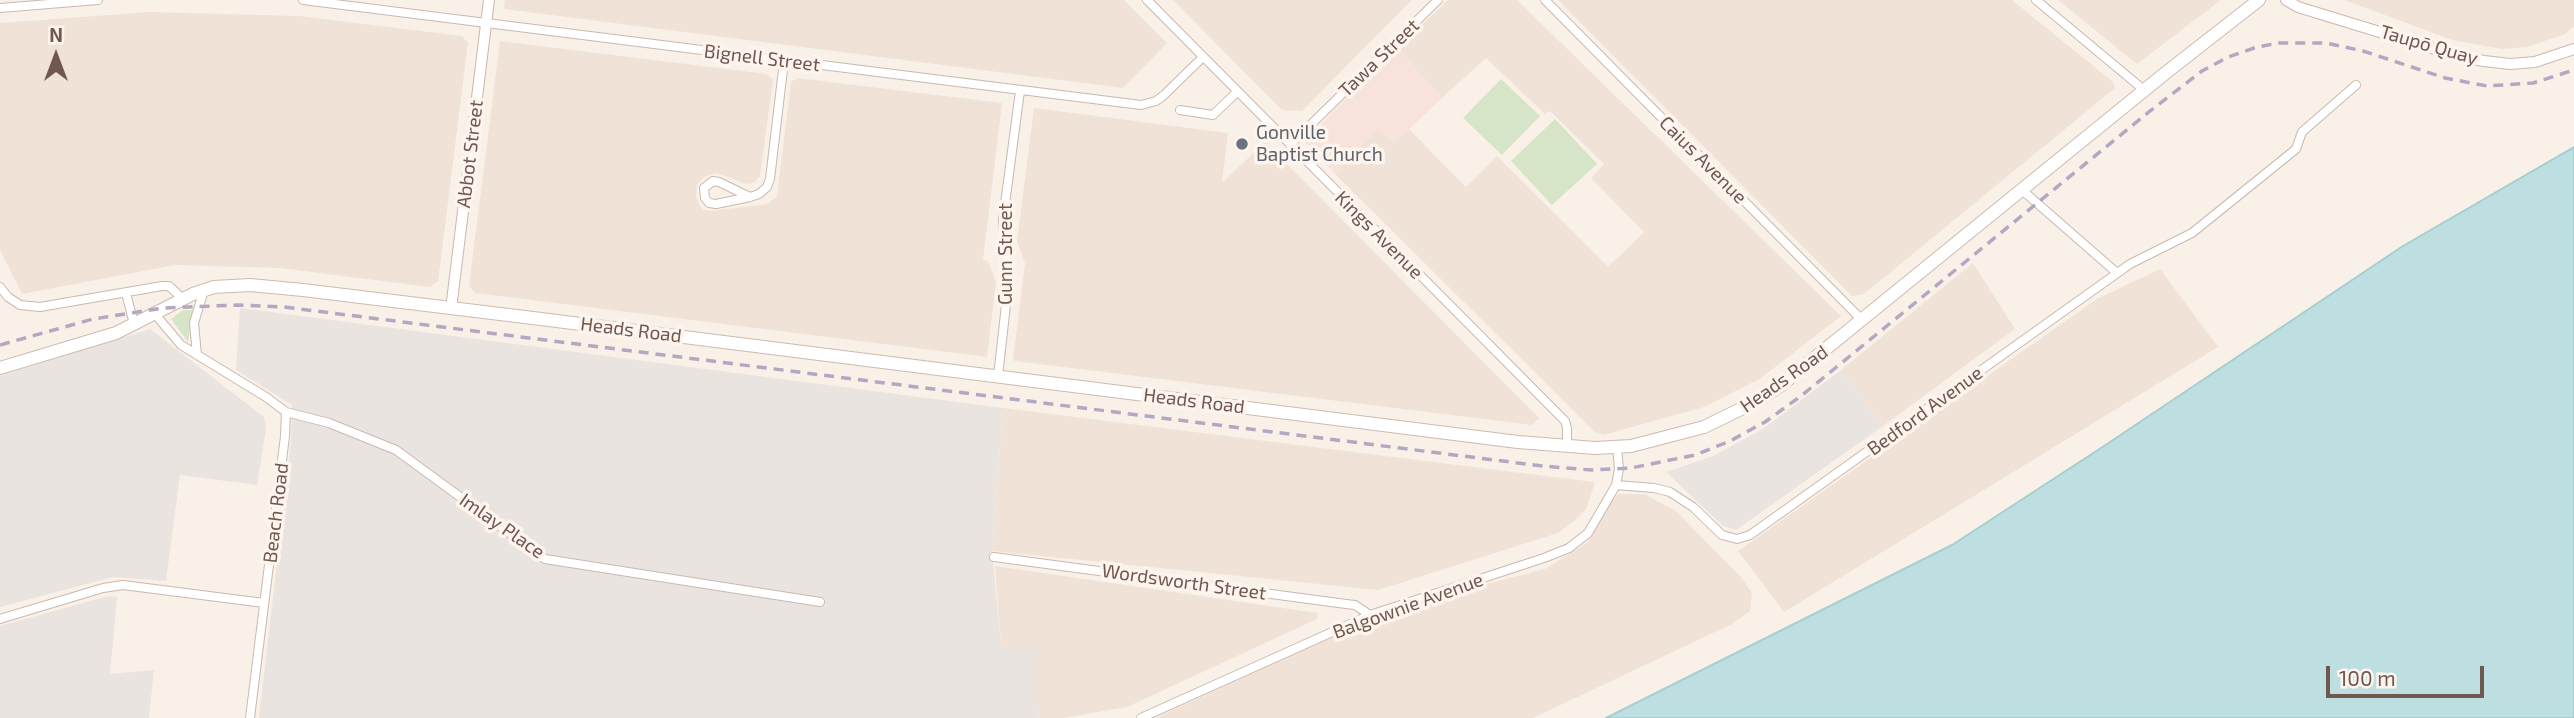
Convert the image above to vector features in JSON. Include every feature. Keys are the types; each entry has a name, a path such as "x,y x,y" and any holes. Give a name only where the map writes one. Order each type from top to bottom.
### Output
{"main road":[{"name":"Heads Road","path":"0,368 96,340 204,290 250,285 1567,447 1617,447 1682,434 1729,416 1780,386 2259,0"}],"street":[{"path":"0,8 98,0"},
{"name":"Bignell Street","path":"303,0 1128,104 1149,104 1164,95 1203,57"},
{"name":"Abbot Street","path":"451,309 489,0"},
{"name":"Kings Avenue","path":"1147,0 1564,421 1567,428 1567,447"},
{"name":"Tawa Street","path":"1290,145 1438,0"},
{"name":"Caius Avenue","path":"1545,0 1862,320"},
{"path":"2036,0 2144,90"},
{"name":"Taupō Quay","path":"2286,0 2458,56 2484,61 2510,64 2535,62 2574,49"},
{"path":"2319,0 2326,15"},
{"path":"750,197 719,182 713,181 704,188 705,198 709,203 716,204 750,197 759,194 767,187 784,61"},
{"name":"Bedford Avenue","path":"1615,485 1670,492 1693,507 1722,535 1737,539 1750,536 2117,273 2138,259 2192,233 2296,149 2302,132 2356,85"},
{"name":"Gunn Street","path":"998,376 1008,287 1003,219 1020,90"},
{"path":"1180,110 1213,115 1237,92"},
{"path":"2022,190 2117,273"},
{"path":"0,287 20,305 40,307 169,286 182,298"},
{"path":"197,355 194,323 204,290"},
{"path":"126,293 134,324"},
{"path":"154,313 181,345 286,412"},
{"name":"Imlay Place","path":"286,412 329,423 396,450 545,559 820,602"},
{"name":"Beach Road","path":"250,718 286,412"},
{"name":"Balgownie Avenue","path":"1141,718 1370,615 1558,553 1588,533 1615,485 1619,469 1617,447"},
{"name":"Wordsworth Street","path":"994,557 1354,605 1370,615"},
{"path":"0,619 103,588 123,585 264,603"}],"shaded area":[{"path":"505,0 1124,0 1167,43 1123,88 504,9"},
{"path":"1173,0 1412,0 1302,111 1282,110"},
{"path":"1448,0 1517,0 1841,316 1761,378 1704,407 1603,435 1594,431 1335,174 1378,128 1394,143 1409,129 1466,187 1497,156 1608,267 1644,232 1591,178 1604,164 1550,111 1545,114 1486,58 1442,98 1397,48"},
{"path":"1558,0 2012,0 2113,82 2115,88 1864,294 1852,296"},
{"path":"2058,0 2221,0 2137,64"},
{"path":"2344,0 2574,0 2574,26 2565,34 2527,47 2502,49 2452,40"},
{"path":"150,12 299,16 462,36 468,43 438,281 430,287 280,268 175,265 22,294 0,250 0,23"},
{"path":"500,41 767,74 773,80 760,176 754,183 746,184 717,173 704,177 697,185 696,197 702,209 710,211 767,204 777,196 791,82 797,78 1002,103 983,260 988,261 996,282 987,357 475,293 469,286"},
{"path":"1397,48 1442,98 1394,143 1378,128 1335,174 1304,141"},
{"path":"1034,108 1228,133 1222,183 1265,142 1539,418 1532,425 1013,360 1025,263 1017,241"},
{"path":"1973,263 2015,329 1883,426 1841,370"},
{"path":"2160,269 2218,347 1784,612 1738,551 2097,299"},
{"path":"240,308 1003,408 992,551 1001,646 1038,646 1037,707 1040,718 259,718 291,440 292,405 236,370"},
{"path":"150,329 264,417 266,429 257,485 180,475 166,581 113,577 0,607 0,376"},
{"path":"1841,370 1883,426 1736,530 1723,526 1666,472 1713,456 1763,429"},
{"path":"1003,408 1595,482 1587,507 1579,517 1558,533 1378,590 992,551"},
{"path":"1618,494 1644,494 1676,511 1741,577 1752,593 1750,611 1732,624 1533,718 1156,718 1396,607 1545,569 1588,542"},
{"path":"995,566 1317,613 1317,619 1127,707 1063,718 1040,718 1037,707 1037,647 1001,646"},
{"path":"108,596 117,597 110,674 154,670 149,718 0,718 0,626"}],"green space":[{"path":"1501,79 1540,116 1502,155 1463,118"},
{"path":"1555,119 1597,164 1552,205 1511,161"},
{"path":"183,310 193,310 188,342 171,319"}],"water":[{"path":"2574,147 2574,718 1606,718 1952,545 2403,246"}],"railway":[{"path":"0,345 93,319 163,308 238,305 284,307 1542,466 1591,470 1631,468 1695,455 1730,441 1765,422 1801,396 2150,111 2202,71 2228,57 2279,43 2326,43 2363,51 2445,78 2487,86 2533,83 2574,70"}],"place":[{"name":"Gonville Baptist Church","path":"1242,144"}]}
